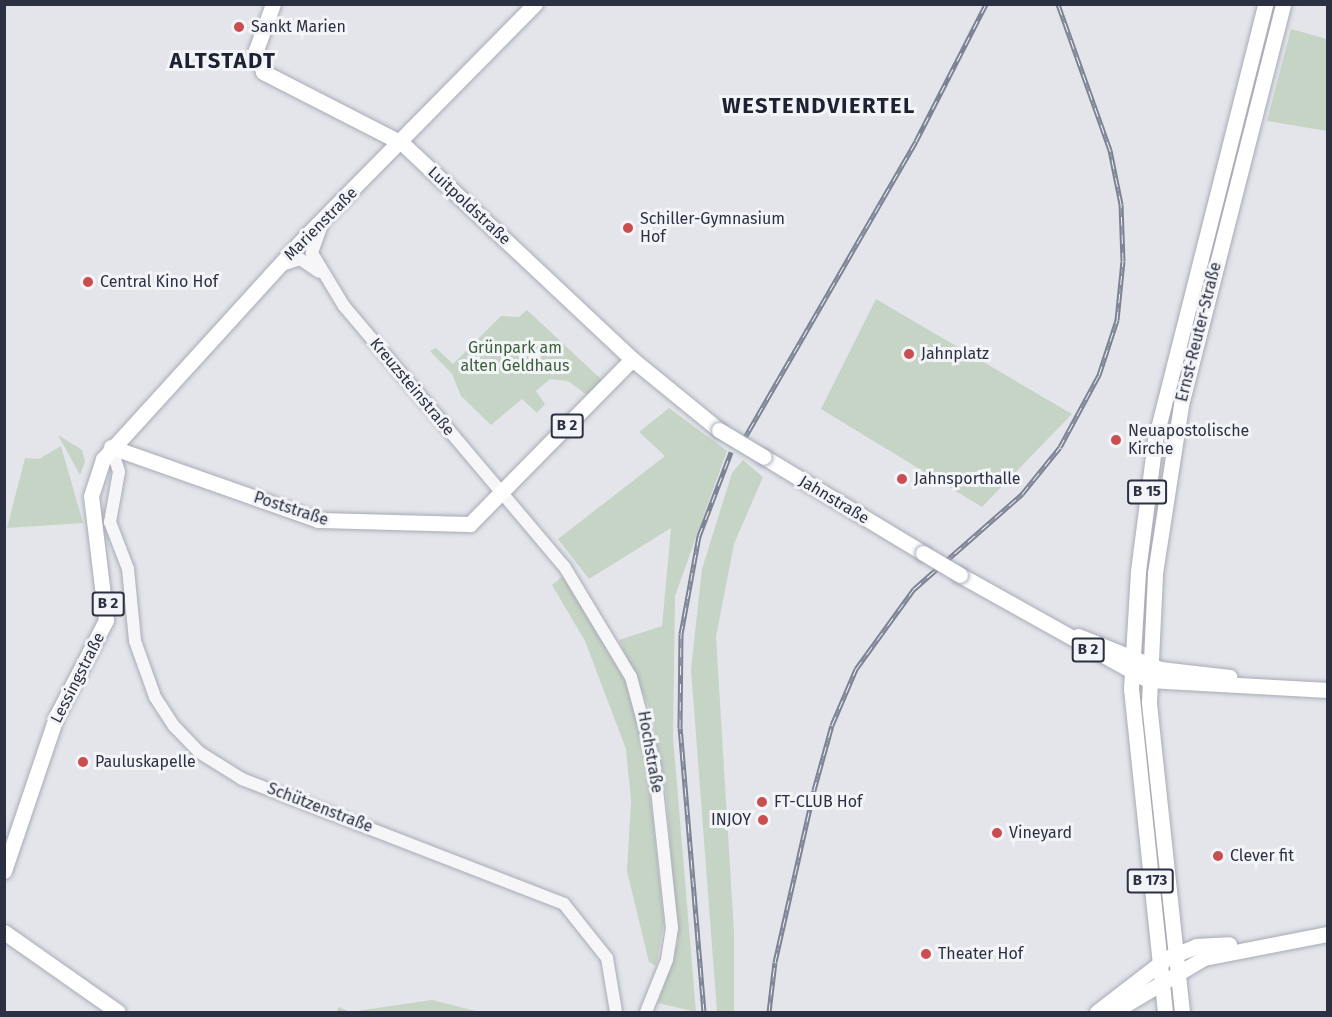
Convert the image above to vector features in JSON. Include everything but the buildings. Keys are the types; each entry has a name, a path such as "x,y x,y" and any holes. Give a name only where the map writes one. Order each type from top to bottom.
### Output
{"main road":[{"name":"Luitpoldstraße","path":"273,4 266,21 256,61 284,85 402,143 632,359"},
{"name":"Marienstraße","path":"111,447 279,267 535,4"},
{"name":"Ernst-Reuter-Straße","path":"1165,1012 1130,665 1155,440 1265,4"},
{"name":"Ernst-Reuter-Straße","path":"1148,665 1172,444 1283,4"},
{"name":"Jahnstraße","path":"632,359 719,430 1047,625 1130,665"},
{"name":"B 2","path":"503,494 632,359"},
{"name":"Poststraße","path":"111,447 331,523 470,524 503,494"},
{"name":"Lessingstraße","path":"6,865 56,717 106,620 91,496 96,473 111,447"},
{"path":"1130,665 1148,665 1278,685 1328,690"},
{"path":"1130,665 1148,681 1173,686 1278,685"},
{"name":"B 15","path":"1148,665 1148,681"},
{"name":"B 173","path":"1148,681 1182,1012"},
{"path":"4,932 118,1012"},
{"path":"1097,1012 1159,964 1175,954 1196,946 1328,934"},
{"path":"1113,1012 1177,972 1217,953 1280,940"}],"street":[{"path":"279,267 295,259 313,242 326,220"},
{"name":"Kreuzsteinstraße","path":"313,242 312,254 324,276 503,494"},
{"name":"Kreuzsteinstraße","path":"295,259 324,276"},
{"name":"Schützenstraße","path":"111,447 119,472 110,522 128,569 131,620 146,677 186,740 242,779 556,898 607,958 616,1012"},
{"name":"Hochstraße","path":"503,494 564,566 609,636 646,717 672,928 663,972 646,1012"}],"green space":[{"path":"1291,29 1327,39 1327,131 1267,121"},
{"name":"Jahnplatz","path":"876,299 1072,414 982,507 821,409"},
{"name":"Grünpark am alten Geldhaus","path":"527,310 602,380 587,395 568,381 550,379 536,391 545,404 537,413 522,399 491,425 461,396 452,374 430,351 436,348 453,364 501,316 519,317"},
{"path":"669,408 727,451 675,596 673,737 696,1012 658,1003 678,941 666,792 652,714 619,640 662,626 671,528 589,579 558,539 665,456 639,432"},
{"path":"58,435 82,450 85,462 80,475"},
{"path":"61,446 83,523 7,528 25,458 39,459"},
{"path":"743,460 763,477 734,544 716,637 734,932 734,1012 717,1012 691,669 702,569 732,473"},
{"path":"563,576 625,680 644,738 664,922 656,966 649,962 627,871 631,801 626,749 585,641 552,585"},
{"path":"432,1000 480,1012 350,1012"},
{"path":"339,1007 350,1012 336,1012"}],"railway":[{"path":"740,446 916,141 986,4"},
{"path":"769,1012 775,962 814,790 832,725 856,669 914,589 1022,494 1060,447 1099,375 1117,320 1123,261 1121,204 1110,150 1058,4"},
{"path":"704,1012 680,728 681,634 699,536 731,452"}],"place":[{"name":"Sankt Marien","path":"239,27"},
{"name":"Schiller-Gymnasium Hof","path":"628,228"},
{"name":"Central Kino Hof","path":"88,282"},
{"name":"Jahnplatz","path":"909,354"},
{"name":"Neuapostolische Kirche","path":"1116,440"},
{"name":"Jahnsporthalle","path":"902,479"},
{"name":"Pauluskapelle","path":"83,762"},
{"name":"FT-CLUB Hof","path":"762,802"},
{"name":"INJOY","path":"763,820"},
{"name":"Vineyard","path":"997,833"},
{"name":"Clever fit","path":"1218,856"},
{"name":"Theater Hof","path":"926,954"}],"district":[{"name":"ALTSTADT","path":"223,61"},
{"name":"WESTENDVIERTEL","path":"819,106"}]}
